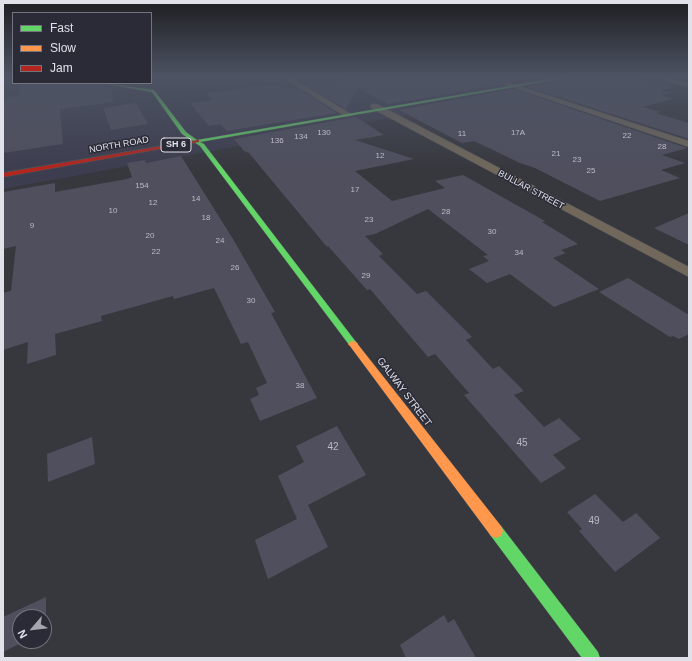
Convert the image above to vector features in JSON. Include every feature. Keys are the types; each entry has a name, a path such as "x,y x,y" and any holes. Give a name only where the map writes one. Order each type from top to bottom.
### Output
{"main road":[{"name":"GALWAY STREET","path":"165,108 184,133 202,145 592,658"},
{"name":"NORTH ROAD","path":"3,175 194,139 377,108"},
{"name":"NORTH ROAD","path":"3,168 194,139"}],"street":[{"path":"337,108 346,113"},
{"name":"BULLAR STREET","path":"377,108 689,273"},
{"path":"581,108 689,144"}],"shaded area":[{"path":"3,108 446,108 3,189"}],"building":[{"path":"3,108 69,108 60,109 63,144 3,153"},
{"path":"103,108 139,108 148,124 111,130"},
{"path":"194,108 328,108 336,113 227,131 220,124 209,126"},
{"path":"411,108 569,108 687,148 662,155 685,163 661,170 680,178 600,201 535,168 520,163 474,141 462,143 399,110"},
{"path":"592,108 646,108 660,112 655,113 689,123 689,139"},
{"path":"356,117 384,135 355,140 414,159 355,171 392,201 445,188 435,181 463,175 545,221 542,222 578,244 561,250 566,253 553,258 599,289 554,307 510,274 487,283 469,269 489,261 483,256 488,255 428,209 375,234 365,236 383,254 379,256 417,294 426,291 472,337 466,340 493,369 499,366 524,391 514,395 544,427 559,418 581,439 553,455 566,468 541,483 464,395 469,393 435,354 428,357 370,289 367,290 328,246 327,247 249,153 244,151 234,139"},
{"path":"181,156 233,239 275,312 271,313 317,398 260,421 250,399 259,395 256,388 267,383 248,342 241,344 214,288 174,299 173,296 101,316 102,321 55,334 56,355 27,364 28,342 3,350 3,293 11,291 16,246 3,249 3,192 55,183 55,192 127,179 132,177 127,163 145,160 146,163"},
{"path":"689,213 689,245 654,228"},
{"path":"628,278 689,315 689,334 679,339 673,336 670,337 599,292"},
{"path":"337,426 366,475 308,505 328,547 268,579 255,540 297,519 278,476 304,462 296,446"},
{"path":"92,437 95,464 48,482 47,454"},
{"path":"595,494 623,522 636,513 660,538 615,572 579,531 582,529 567,512"},
{"path":"46,597 46,609 20,609"},
{"path":"12,613 12,648 3,652 3,617"},
{"path":"444,615 448,623 454,619 476,658 406,658 400,645"}],"traffic: fast":[{"path":"165,108 184,133 202,145 353,344"},
{"path":"197,141 390,108"},
{"path":"496,531 592,658"}],"traffic: slow":[{"path":"353,344 496,531"}],"traffic: jam":[{"path":"3,175 197,141"}]}
